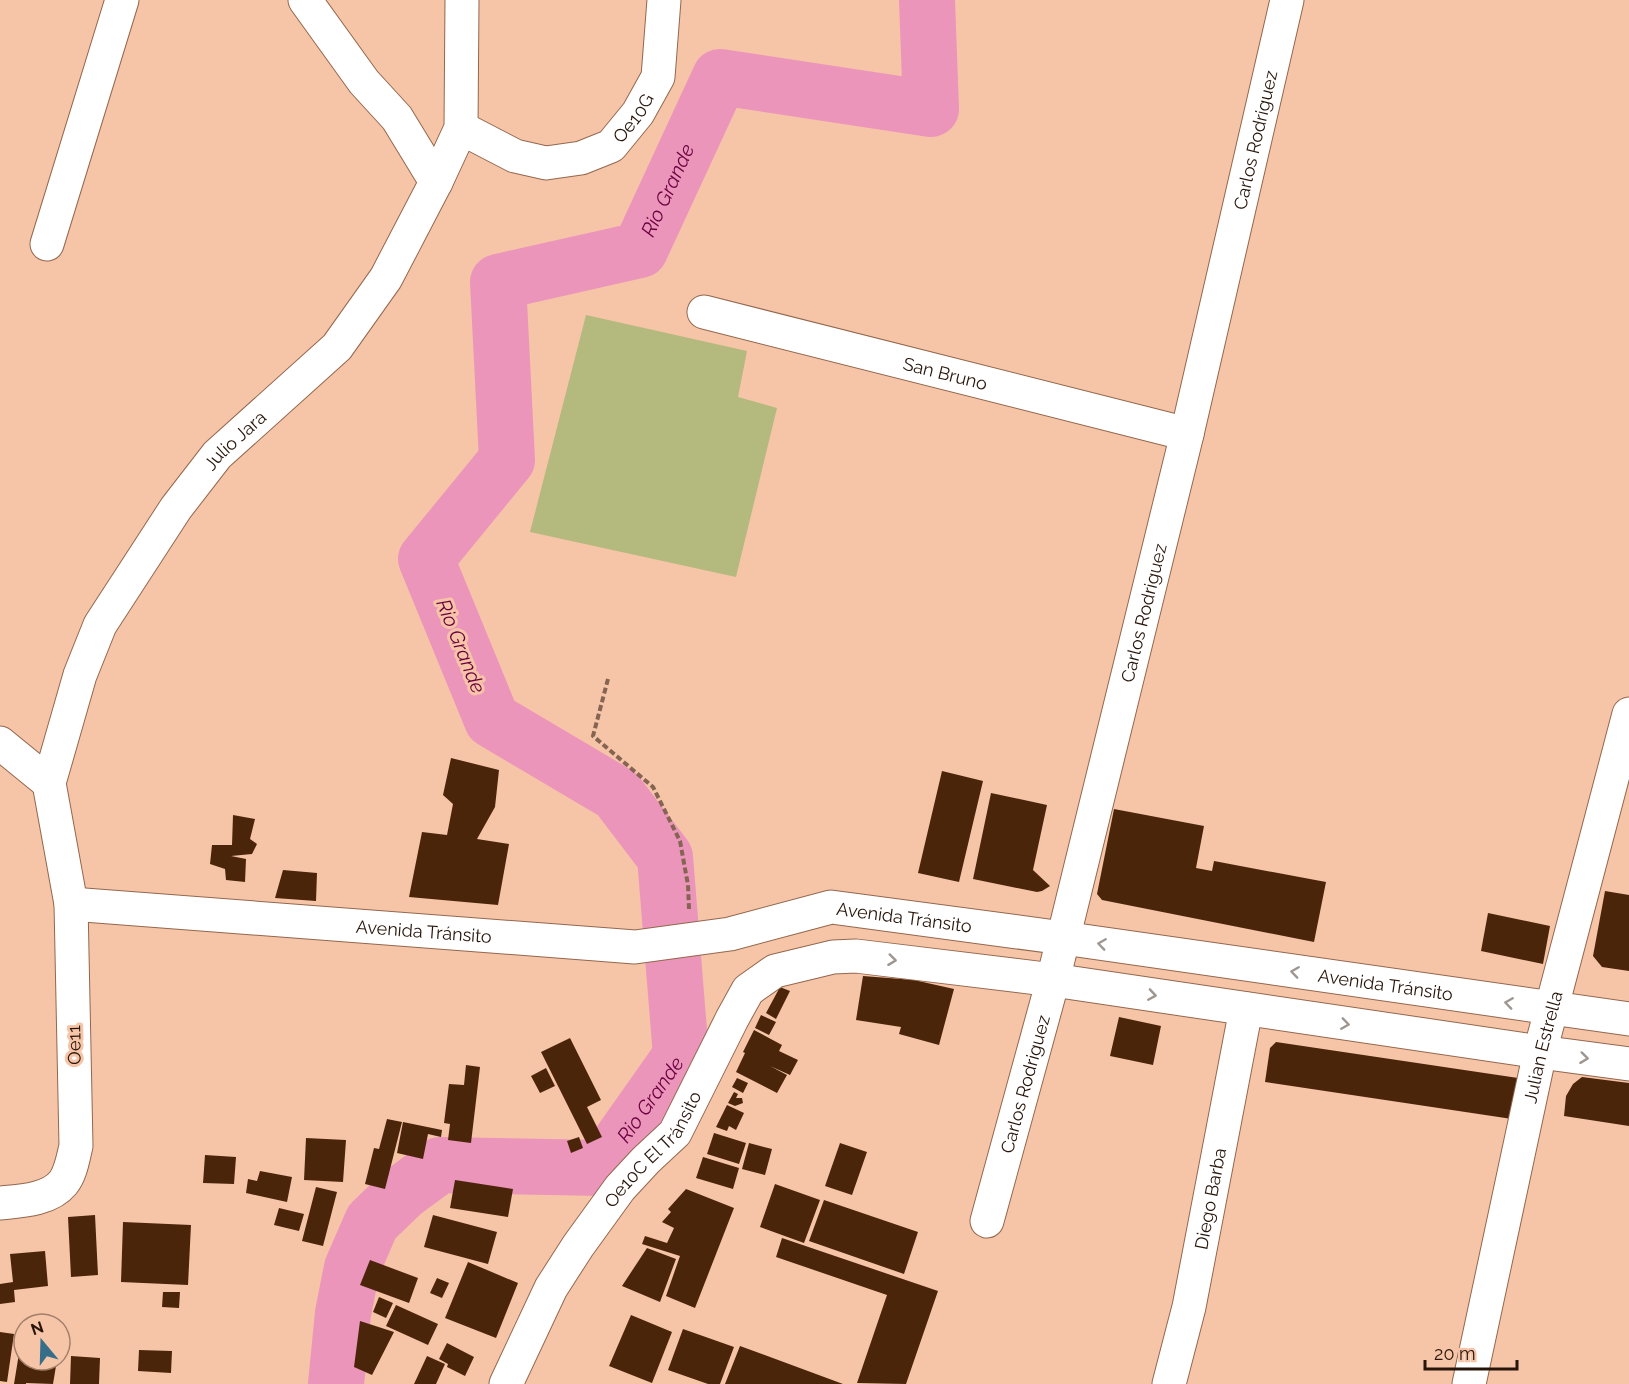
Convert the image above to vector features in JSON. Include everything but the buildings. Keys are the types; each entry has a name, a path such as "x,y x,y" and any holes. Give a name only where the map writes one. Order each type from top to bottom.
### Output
{"street":[{"path":"46,244 122,0"},
{"path":"305,0 364,82 397,118 436,182"},
{"name":"Julio Jara","path":"71,904 49,783 80,675 100,625 176,508 217,454 337,347 386,278 461,128 462,0"},
{"name":"Oe10G","path":"461,128 514,156 546,163 581,158 611,146 638,113 658,78 664,0"},
{"name":"Carlos Rodriguez","path":"987,1221 1053,980 1187,434 1287,0"},
{"name":"San Bruno","path":"704,312 1187,434"},
{"name":"Julian Estrella","path":"1469,1384 1540,1052 1629,714"},
{"path":"0,743 49,783"},
{"name":"Avenida Tránsito","path":"71,904 635,947 730,934 831,907 1629,1019"},
{"name":"Oe11","path":"0,1203 23,1201 45,1195 63,1183 72,1166 76,1146 71,904"},
{"path":"831,907 833,957 856,956 1053,980 1629,1064"},
{"name":"Oe10C El Tránsito","path":"506,1384 551,1288 578,1246 620,1188 675,1133 748,990 775,971 833,957"},
{"name":"Diego Barba","path":"1169,1384 1189,1307 1245,1009"}],"path":[{"path":"608,679 593,736 653,787 680,841 688,885 690,939"}],"green space":[{"path":"586,315 747,351 738,397 777,408 736,577 530,532"}],"waterway":[{"name":"Rio Grande","path":"336,1384 343,1313 352,1268 372,1222 402,1193 440,1165 602,1168 681,1056 665,857 617,794 492,720 426,559 507,460 498,282 640,250 720,77 931,109 927,0"}]}
